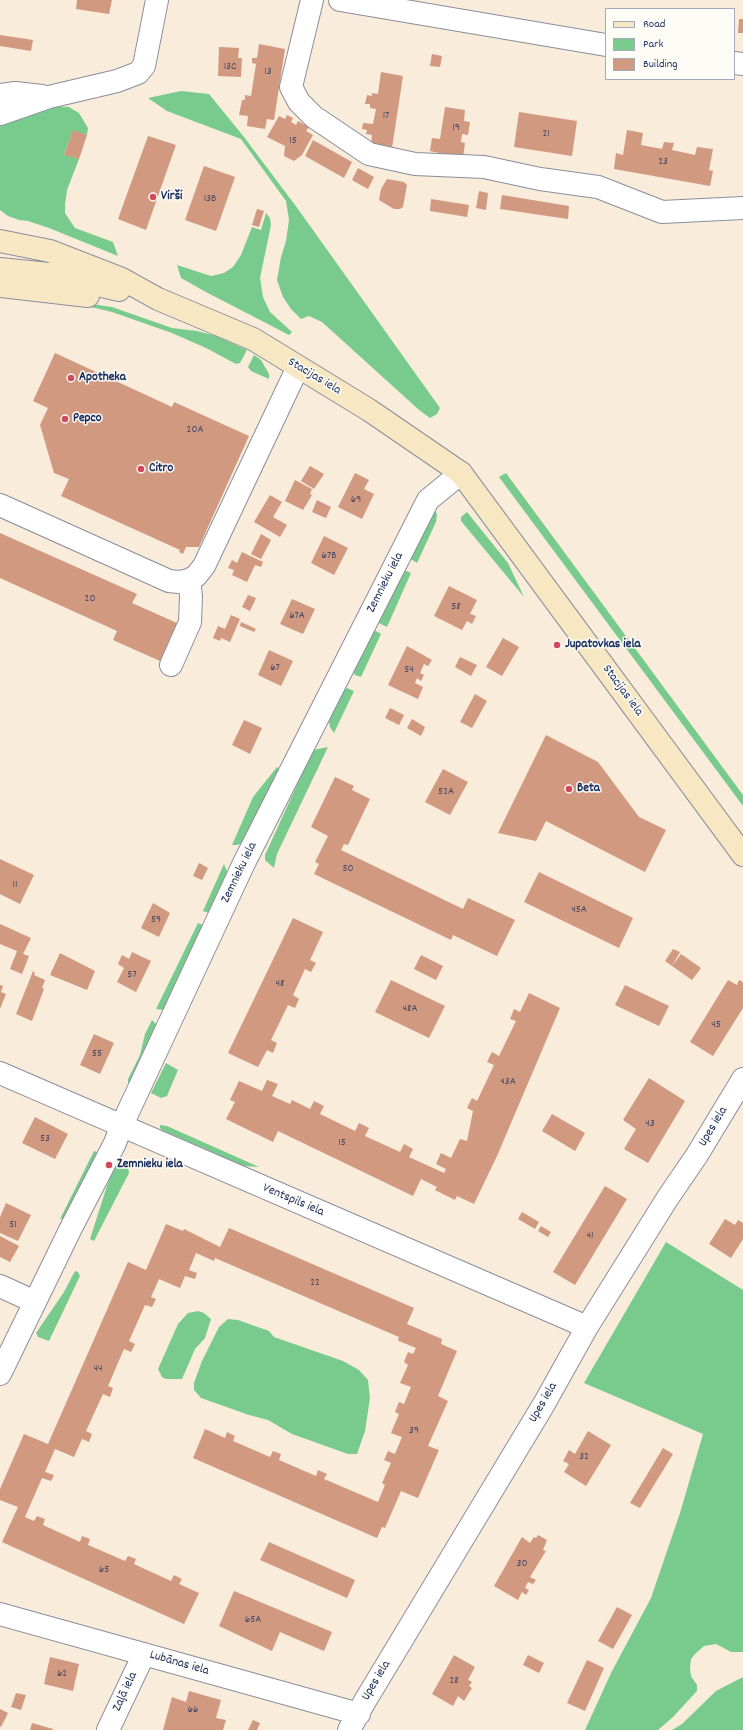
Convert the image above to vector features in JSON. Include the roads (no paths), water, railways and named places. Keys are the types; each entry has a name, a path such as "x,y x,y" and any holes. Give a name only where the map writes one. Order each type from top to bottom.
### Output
{"main road":[{"name":"Stacijas iela","path":"0,241 50,251 122,279 158,299 253,339 369,410 466,480 743,856"},
{"name":"Stacijas iela","path":"0,269 49,274 158,299"},
{"path":"0,286 93,296 123,291"}],"street":[{"path":"0,114 49,97 117,81 138,74 144,66 157,0"},
{"path":"312,0 291,87 299,102 314,117 369,154 415,164 484,167 540,179 598,187 662,212 743,208"},
{"path":"340,0 605,45"},
{"path":"0,95 15,93 49,97"},
{"path":"0,505 169,581 179,582 189,580 196,576 204,566 298,367"},
{"name":"Zemnieku iela","path":"0,1374 34,1302 115,1143 120,1127 244,863 428,500 466,480"},
{"path":"171,665 190,622 191,596 189,580"},
{"name":"Ventspils iela","path":"0,1073 120,1127 587,1327"},
{"name":"Upes iela","path":"354,1722 365,1701 544,1404 587,1327 667,1199 697,1155 743,1079"},
{"path":"0,1286 34,1302"},
{"name":"Lubānas iela","path":"0,1614 144,1654 354,1722"},
{"name":"Zaļā iela","path":"108,1730 144,1654"}],"place":[{"name":"Virši","path":"153,197"},
{"name":"Apotheka","path":"71,378"},
{"name":"Pepco","path":"65,419"},
{"name":"Citro","path":"141,469"},
{"name":"Jupatovkas iela","path":"557,645"},
{"name":"Beta","path":"569,789"},
{"name":"Zemnieku iela","path":"109,1165"}]}
